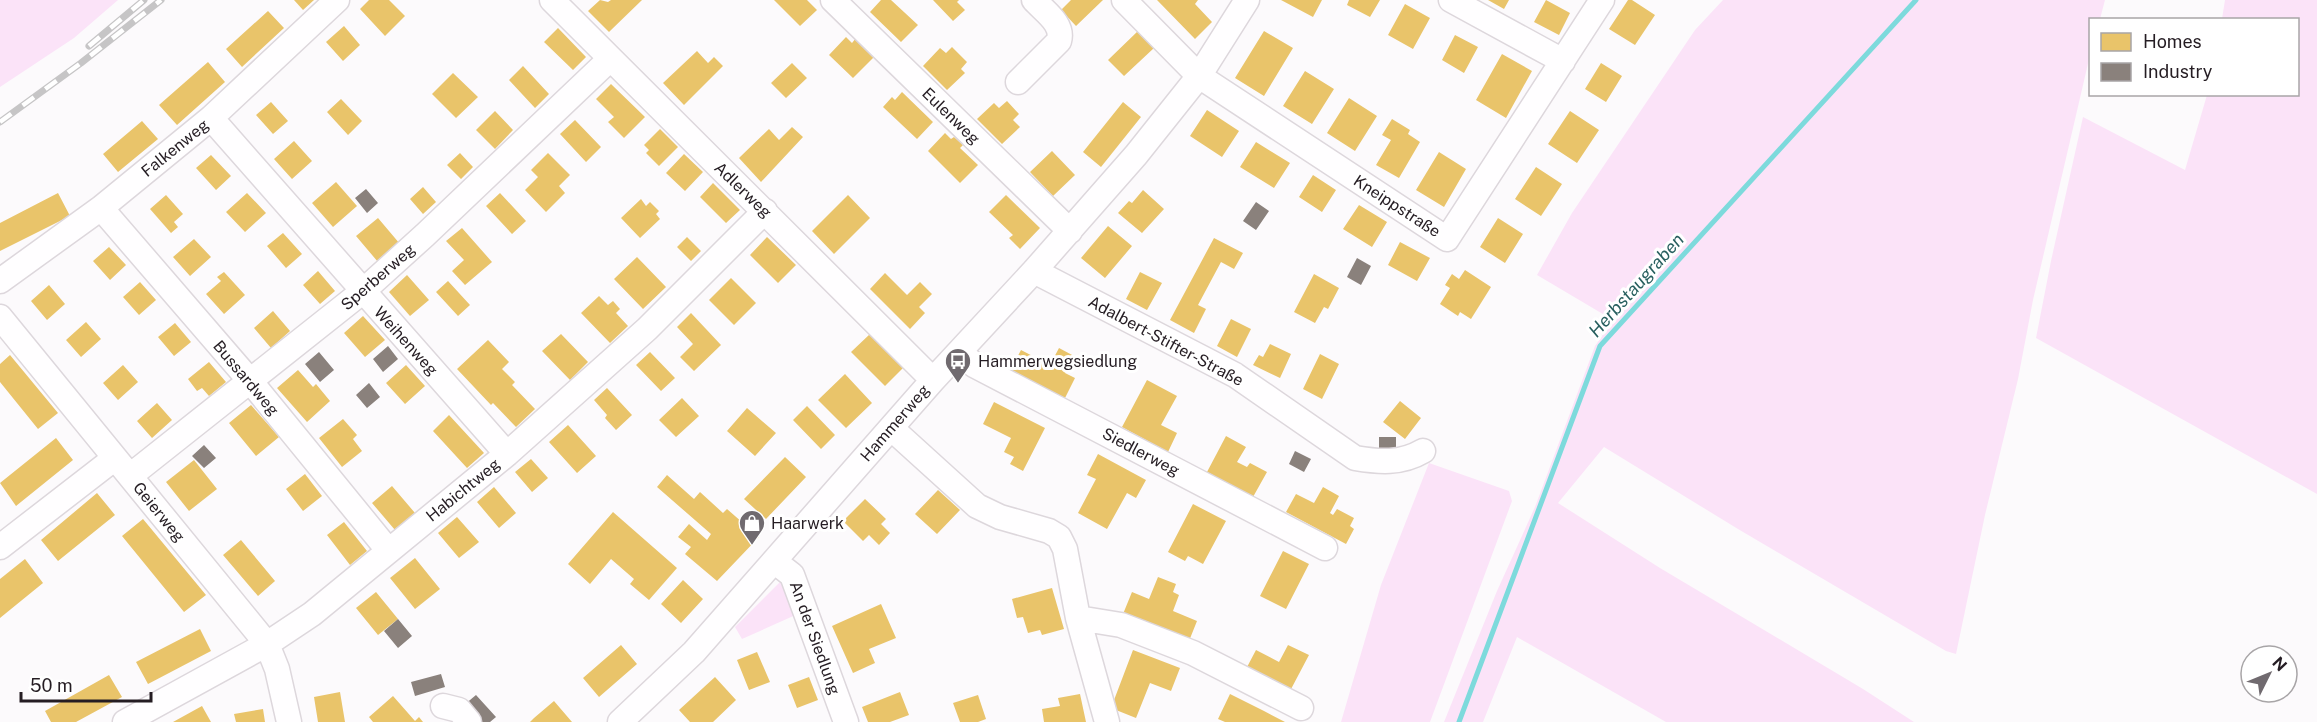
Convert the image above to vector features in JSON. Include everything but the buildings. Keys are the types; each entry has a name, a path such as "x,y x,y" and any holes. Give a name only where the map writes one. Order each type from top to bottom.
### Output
{"street":[{"name":"Falkenweg","path":"0,281 101,208 211,118 337,0"},
{"name":"Adlerweg","path":"552,0 933,380"},
{"path":"1018,81 1059,41 1061,33 1058,25 1034,0"},
{"path":"1124,0 1199,76"},
{"name":"Hammerweg","path":"620,722 694,652 933,380 1034,271 1136,155 1199,76 1247,0"},
{"path":"1451,0 1563,61"},
{"name":"Kneippstraße","path":"1199,76 1447,239 1602,0"},
{"name":"Eulenweg","path":"836,1 1070,231"},
{"name":"Sperberweg","path":"130,476 362,292 610,59"},
{"name":"Weihenweg","path":"211,118 507,454"},
{"name":"Bussardweg","path":"101,208 251,382 388,550"},
{"name":"Habichtweg","path":"125,722 267,644 312,614 507,454 647,329 765,211"},
{"name":"Adalbert-Stifter-Straße","path":"1034,271 1235,375 1355,458 1379,462 1409,459 1423,451"},
{"name":"Geierweg","path":"0,316 267,644 277,669 289,722"},
{"name":"Siedlerweg","path":"960,351 974,365 1325,548"},
{"path":"891,428 977,506 1000,517 1049,531 1059,537 1065,549 1078,618 1112,720"},
{"path":"0,547 115,458"},
{"name":"An der Siedlung","path":"774,561 792,575 846,722"},
{"path":"1078,618 1120,625 1193,653 1301,708"},
{"path":"443,706 459,710 468,722"}],"shaded area":[{"path":"0,0 118,0 74,38 0,87"},
{"path":"1723,0 2105,0 2100,18 2089,18 2089,59 2033,300 2018,379 1985,515 1956,654 1946,651 1738,529 1604,447 1558,503 1660,568 1914,722 1666,722 1517,637 1483,722 1444,722 1497,591 1535,507 1595,346 1613,320 1537,275 1572,213 1695,30"},
{"path":"2225,0 2317,0 2317,494 2036,338 2083,117 2185,170 2207,96 2299,96 2299,18 2222,18"},
{"path":"1429,463 1509,491 1512,501 1430,722 1341,722 1381,585"},
{"path":"785,577 800,613 742,639 735,627"}],"waterway":[{"name":"Herbstaugraben","path":"1459,722 1600,346 1916,0"}],"railway":[{"path":"89,46 144,0"},
{"path":"0,122 81,63 161,0"}],"place":[{"name":"Hammerwegsiedlung","path":"958,384"},
{"name":"Haarwerk","path":"752,546"}]}
